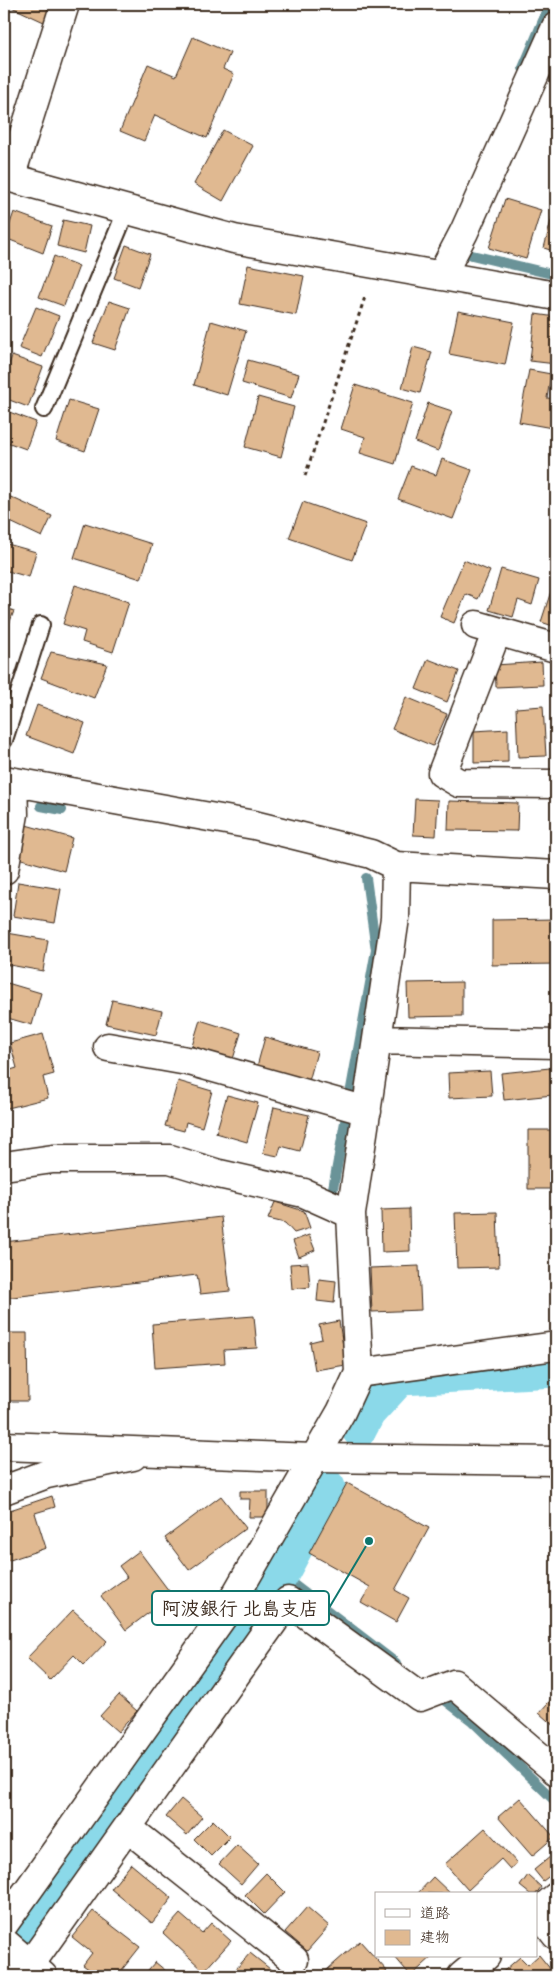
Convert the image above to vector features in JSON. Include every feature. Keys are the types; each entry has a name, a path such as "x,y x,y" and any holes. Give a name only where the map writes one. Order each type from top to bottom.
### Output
{"street":[{"path":"65,4 7,177 234,239 556,296"},
{"path":"441,276 468,224 556,27"},
{"path":"556,648 486,628 442,773 458,783 556,784"},
{"path":"4,870 14,814 8,781 254,825 372,854 396,866 556,875"},
{"path":"4,1924 226,1612 341,1412 359,1373 351,1214 395,918 396,866"},
{"path":"377,1040 556,1044"},
{"path":"108,1047 193,1062 367,1111"},
{"path":"4,1166 53,1158 170,1159 219,1174 304,1192 351,1214"},
{"path":"359,1373 556,1346"},
{"path":"4,1446 314,1458 556,1461"},
{"path":"4,1490 47,1474 153,1452"},
{"path":"4,1942 32,1972 128,1828 288,1601 420,1697 454,1684 556,1771"},
{"path":"128,1828 294,1960"},
{"path":"544,1908 556,1935"},
{"path":"462,1976 484,1958"}],"lane":[{"path":"44,409 127,209"},
{"path":"4,740 41,625"}],"path":[{"path":"305,476 376,265"}],"building":[{"path":"5,4 54,4 46,23"},
{"path":"193,37 230,53 223,69 234,74 207,138 155,115 144,141 120,131 148,64 176,76"},
{"path":"223,130 253,146 223,201 194,184"},
{"path":"505,199 541,210 526,259 489,248"},
{"path":"14,212 52,226 43,253 5,238"},
{"path":"552,217 556,218 556,252 544,248"},
{"path":"63,220 90,226 84,253 57,246"},
{"path":"126,245 150,254 138,287 114,278"},
{"path":"54,256 79,266 64,306 39,297"},
{"path":"248,265 304,276 296,315 240,304"},
{"path":"109,301 130,308 115,350 93,343"},
{"path":"36,307 59,316 42,357 19,348"},
{"path":"458,311 514,322 505,365 449,354"},
{"path":"535,314 556,317 556,364 530,361"},
{"path":"211,321 246,331 227,395 194,385"},
{"path":"413,347 432,352 420,393 402,388"},
{"path":"12,356 43,367 28,407 4,398 4,378"},
{"path":"248,360 299,374 291,398 242,383"},
{"path":"529,370 551,374 547,398 556,399 552,428 519,422"},
{"path":"355,385 413,403 395,464 360,453 365,437 341,429"},
{"path":"258,397 294,407 281,457 245,447"},
{"path":"69,400 99,409 85,451 56,441"},
{"path":"428,403 452,411 438,451 415,442"},
{"path":"4,410 36,422 26,449 4,441"},
{"path":"442,459 472,470 453,519 398,499 411,466 436,475"},
{"path":"4,494 52,516 42,537 4,519"},
{"path":"303,502 366,524 352,560 289,538"},
{"path":"85,523 152,544 141,579 74,558"},
{"path":"4,543 36,552 29,577 4,570"},
{"path":"464,560 490,571 478,599 466,594 454,623 440,617"},
{"path":"501,569 539,580 532,605 518,600 513,617 489,610"},
{"path":"75,585 129,602 113,652 82,642 85,631 63,624"},
{"path":"553,585 556,586 556,627 541,622"},
{"path":"4,607 14,611 4,637"},
{"path":"51,652 107,664 94,698 41,678"},
{"path":"428,659 459,671 447,702 416,689"},
{"path":"542,662 543,685 496,687 495,665"},
{"path":"406,697 447,714 433,746 392,729"},
{"path":"37,705 85,723 74,754 26,736"},
{"path":"543,706 546,756 518,757 516,708"},
{"path":"508,729 508,762 474,763 474,731"},
{"path":"415,799 438,800 436,836 413,835"},
{"path":"449,801 518,803 517,831 448,830"},
{"path":"26,825 72,838 64,871 18,858"},
{"path":"18,882 61,889 55,923 13,916"},
{"path":"556,919 556,964 492,965 492,920"},
{"path":"7,933 48,940 43,971 4,964"},
{"path":"4,982 41,993 32,1025 4,1017"},
{"path":"462,982 462,1016 408,1017 407,983"},
{"path":"112,1000 162,1011 156,1035 106,1024"},
{"path":"200,1020 241,1033 233,1059 192,1046"},
{"path":"43,1034 54,1074 43,1077 48,1098 4,1109 4,1072 17,1068 10,1043"},
{"path":"265,1037 317,1052 308,1085 256,1070"},
{"path":"550,1068 553,1095 504,1100 501,1073"},
{"path":"490,1071 492,1096 449,1098 448,1073"},
{"path":"178,1081 212,1091 202,1127 186,1122 184,1131 165,1126"},
{"path":"227,1095 258,1103 247,1142 216,1133"},
{"path":"274,1107 309,1115 300,1151 281,1146 278,1156 263,1153"},
{"path":"528,1130 556,1130 556,1189 528,1189"},
{"path":"275,1202 304,1211 310,1228 294,1233 285,1223 268,1219"},
{"path":"409,1209 410,1251 382,1252 381,1210"},
{"path":"497,1212 499,1267 457,1268 455,1213"},
{"path":"221,1217 230,1291 200,1294 197,1275 4,1298 4,1242"},
{"path":"309,1235 315,1250 299,1257 293,1241"},
{"path":"308,1263 310,1287 292,1289 290,1264"},
{"path":"419,1266 421,1310 372,1312 370,1268"},
{"path":"319,1279 336,1281 334,1303 317,1301"},
{"path":"254,1316 257,1348 224,1350 225,1363 155,1368 152,1324"},
{"path":"339,1321 346,1365 315,1370 310,1342 322,1339 319,1325"},
{"path":"4,1333 27,1333 28,1401 5,1401"},
{"path":"347,1483 429,1528 395,1590 409,1598 396,1622 361,1602 370,1587 309,1553"},
{"path":"240,1491 268,1491 268,1517 249,1517 250,1499 240,1499"},
{"path":"52,1496 55,1507 35,1513 46,1548 4,1562 4,1512"},
{"path":"221,1496 246,1528 189,1570 165,1538"},
{"path":"139,1551 172,1595 126,1630 101,1596 127,1577 119,1566"},
{"path":"73,1610 107,1641 84,1665 74,1655 50,1680 27,1658"},
{"path":"556,1694 556,1728 539,1713"},
{"path":"119,1695 137,1711 118,1732 100,1716"},
{"path":"520,1798 554,1837 532,1856 498,1817"},
{"path":"181,1799 202,1817 187,1835 166,1817"},
{"path":"213,1820 230,1837 211,1856 194,1839"},
{"path":"485,1828 517,1863 510,1869 501,1859 468,1890 445,1864"},
{"path":"237,1845 258,1864 241,1884 219,1864"},
{"path":"556,1852 556,1871 543,1881 534,1870"},
{"path":"131,1864 172,1898 152,1923 111,1889"},
{"path":"266,1873 285,1892 264,1914 245,1895"},
{"path":"528,1875 541,1887 537,1892 528,1892 520,1886"},
{"path":"433,1877 449,1892 419,1892"},
{"path":"307,1907 329,1926 307,1951 285,1932"},
{"path":"93,1911 140,1947 117,1976 98,1976 83,1965 92,1953 72,1937"},
{"path":"180,1914 202,1933 211,1923 231,1941 204,1971 163,1933"},
{"path":"360,1941 387,1971 381,1976 320,1976"},
{"path":"250,1953 275,1973 273,1976 230,1976"},
{"path":"538,1956 556,1976 498,1976 519,1958 528,1965 538,1958"},
{"path":"396,1958 431,1958 411,1976"},
{"path":"155,1962 172,1976 143,1976"}],"waterway":[{"path":"523,68 550,4"},
{"path":"455,251 556,275"},
{"path":"41,806 62,810"},
{"path":"332,1194 376,950 366,878"},
{"path":"359,1430 368,1413 400,1378 556,1370"},
{"path":"4,1963 146,1772 281,1575 328,1487"},
{"path":"281,1575 396,1663"},
{"path":"437,1694 471,1720 556,1802"}],"place":[{"name":"阿波銀行 北島支店","path":"369,1541"}]}
